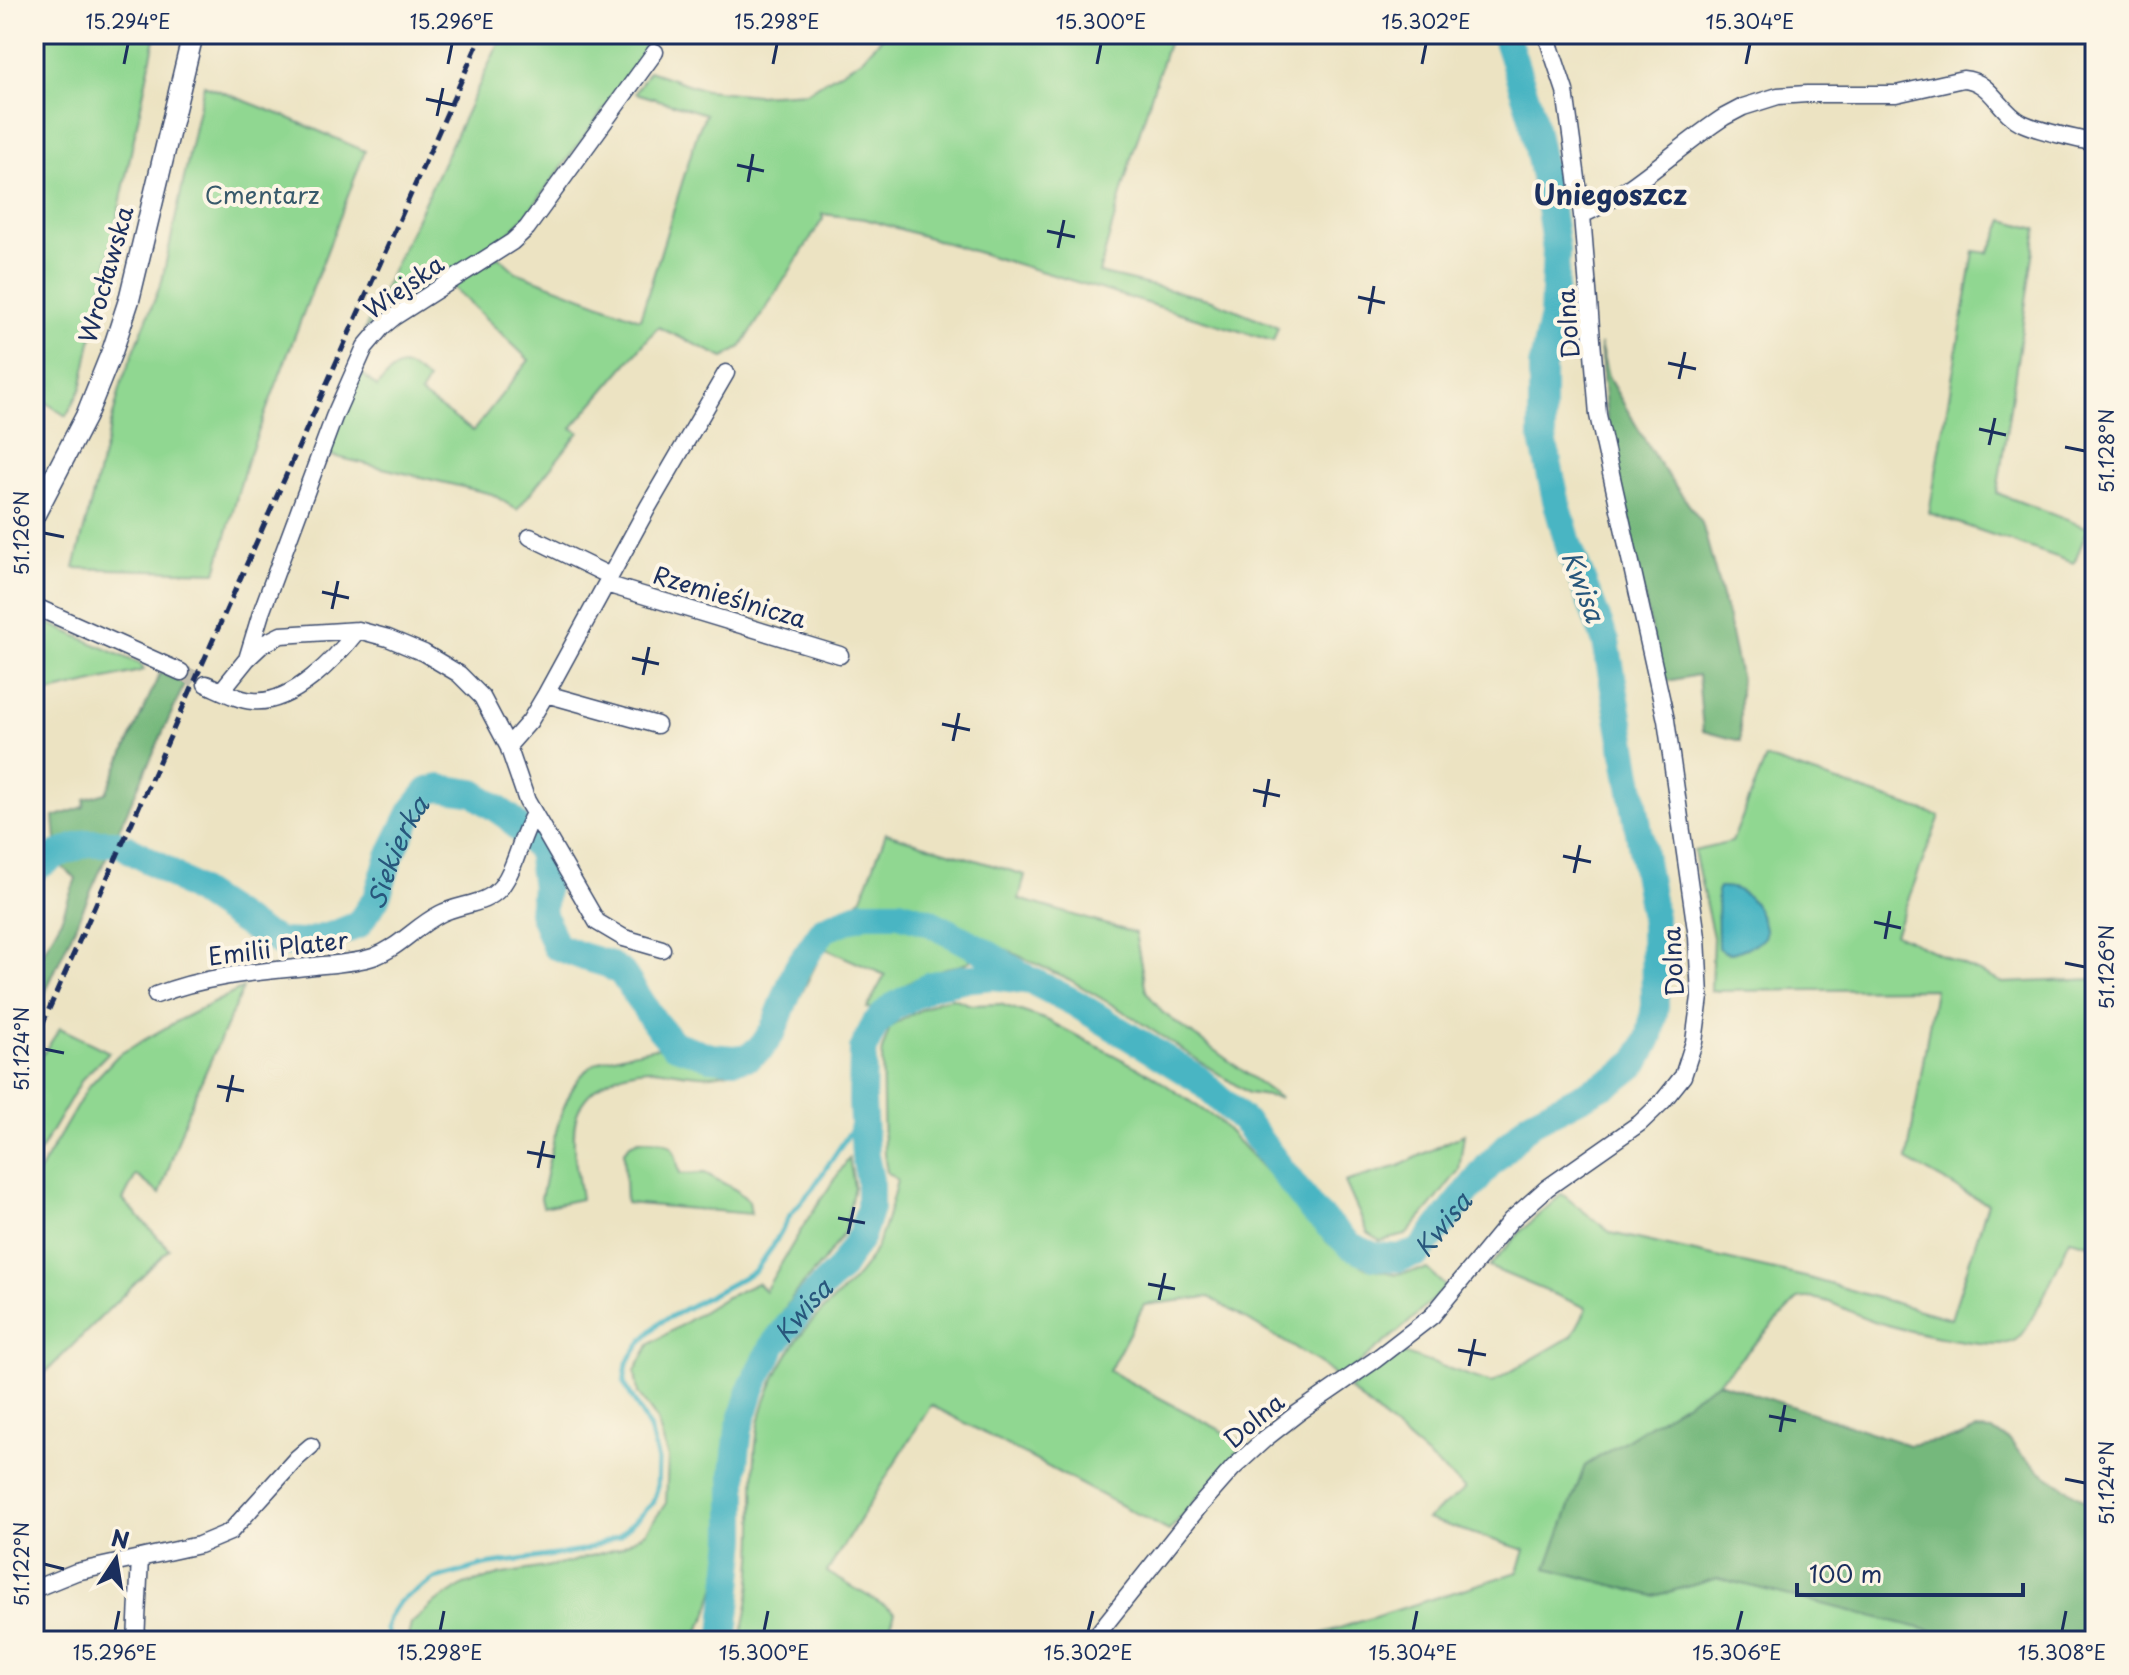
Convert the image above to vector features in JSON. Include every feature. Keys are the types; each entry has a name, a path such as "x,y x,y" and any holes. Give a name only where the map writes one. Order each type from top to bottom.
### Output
{"main road":[{"name":"Wrocławska","path":"34,516 86,416 121,325 193,34"}],"street":[{"name":"Dolna","path":"1092,1641 1233,1468 1298,1413 1432,1316 1511,1220 1547,1188 1640,1123 1663,1101 1683,1076 1691,1053 1700,997 1697,937 1666,720 1598,415 1582,215 1565,91 1546,34"},
{"name":"Wiejska","path":"247,659 317,458 365,347 394,317 512,242 527,228 655,52"},
{"path":"1582,215 1620,194 1724,117 1743,107 1778,96 1896,94 1963,79 1972,80 1986,87 2019,121 2095,143"},
{"name":"Rzemieślnicza","path":"508,746 530,721 546,694 726,373"},
{"name":"Rzemieślnicza","path":"530,537 608,580 840,655"},
{"path":"34,606 181,672"},
{"path":"206,684 251,701 269,700 288,693 313,676 344,648 358,630"},
{"path":"222,690 263,644 281,635 358,630 424,653 459,674 482,697 508,746 531,820 597,922 624,938 662,949"},
{"path":"546,694 657,725"},
{"name":"Emilii Plater","path":"156,995 213,978 359,961 384,953 439,914 479,902 495,893 506,878 531,820"},
{"path":"34,1589 76,1572 199,1545 230,1532 311,1446"},
{"path":"136,1641 140,1558"}],"green space":[{"path":"34,34 156,34 81,389 66,416 34,394"},
{"path":"503,34 659,34 526,216 505,237 383,315 364,331"},
{"path":"885,34 1171,34 1099,273 1212,300 1278,327 1273,341 865,219 822,214 823,219 741,347 724,358 658,327 572,428 579,432 517,510 492,494 324,454 359,371 377,387 396,368 406,366 412,369 428,381 420,394 473,431 529,360 452,286 498,256 516,272 640,319 698,131 706,114 635,93 649,71 705,90 756,95 807,92 862,59"},
{"name":"Cmentarz","path":"204,85 365,151 246,464 216,572 74,568 122,381 162,281"},
{"path":"2004,220 2037,229 1997,493 2088,528 2074,563 1929,513 1974,251 1988,253"},
{"path":"1600,344 1608,377 1656,459 1702,523 1740,676 1740,741 1703,731 1698,675 1662,682 1607,420"},
{"path":"34,617 140,664 144,670 34,696"},
{"path":"160,673 185,683 34,1017 34,969 60,922 76,878 58,864 54,817 84,807 85,799 106,793"},
{"path":"1766,758 1940,816 1895,934 2003,983 2095,979 2095,1238 2093,1245 2070,1239 2045,1294 2021,1335 2003,1344 1920,1333 1868,1319 1825,1301 1798,1299 1718,1382 1585,1466 1548,1568 1654,1596 1718,1578 1937,1632 1937,1641 1298,1641 1518,1572 1525,1550 1427,1519 1465,1489 1349,1389 1403,1353 1491,1383 1572,1336 1587,1308 1489,1267 1522,1230 1562,1194 1611,1233 1805,1277 1951,1319 1988,1203 1907,1160 1935,989 1711,991 1713,937 1694,851 1732,842"},
{"path":"886,833 1025,875 1019,899 1135,933 1146,991 1162,1012 1280,1098 1248,1093 1070,980 926,912 889,901 851,906 862,897"},
{"path":"871,918 937,932 972,952 970,961 917,978 897,992 882,1009 867,1008 885,975 824,948 795,1007 804,970 818,945 834,931"},
{"path":"243,988 188,1111 160,1194 136,1175 123,1200 169,1249 34,1384 34,1180 88,1087 118,1055"},
{"path":"952,998 971,1005 1000,1004 1047,1020 1150,1074 1219,1121 1328,1243 1364,1267 1396,1274 1427,1269 1446,1287 1339,1380 1320,1363 1209,1297 1144,1305 1109,1371 1245,1443 1169,1531 931,1405 827,1572 895,1612 888,1634 899,1641 740,1641 751,1585 756,1447 765,1401 793,1346 815,1318 860,1272 884,1228 897,1180 887,1172 884,1154 882,1050 890,1027 938,1001"},
{"path":"60,1028 109,1052 83,1078 34,1161 34,1068"},
{"path":"661,1047 712,1063 765,1061 711,1075 638,1070 604,1083 580,1107 574,1128 581,1199 543,1207 541,1198 553,1142 566,1101 576,1083 587,1070 601,1061"},
{"path":"1464,1134 1459,1170 1406,1235 1380,1241 1368,1233 1345,1182 1399,1166"},
{"path":"639,1140 665,1142 673,1149 680,1174 705,1173 736,1190 749,1201 751,1214 626,1203 624,1152 630,1144"},
{"path":"849,1158 854,1186 845,1231 795,1293 770,1331 732,1408 724,1481 726,1551 707,1616 691,1641 407,1641 411,1624 433,1604 464,1585 503,1574 563,1564 619,1548 646,1532 666,1503 668,1458 657,1420 638,1393 635,1371 649,1345 723,1299 757,1283 765,1291 807,1220"},
{"path":"1718,1382 1909,1445 1958,1438 1976,1430 1992,1431 2010,1440 2021,1455 2039,1470 2095,1507 2095,1641 1937,1641 1936,1632 1718,1578 1654,1596 1547,1568 1585,1466"}],"water":[{"path":"1719,887 1741,891 1751,900 1764,926 1762,939 1732,953 1718,948"}],"waterway":[{"name":"Kwisa","path":"721,1641 734,1539 734,1472 739,1429 752,1387 775,1343 806,1303 840,1269 861,1236 870,1208 862,1102 863,1050 875,1024 891,1008 932,985 962,979 994,976 1032,981 1075,1003 1198,1079 1247,1124 1312,1210 1351,1246 1374,1256 1399,1258 1419,1252 1489,1165 1530,1123 1617,1078 1637,1062 1650,1036 1655,1006 1654,918 1606,642 1569,547 1542,435 1542,368 1553,316 1556,251 1531,113 1505,34"},
{"name":"Siekierka","path":"129,849 259,932 280,942 303,943 358,925 377,897 390,856 412,811 428,791 440,788 474,793 510,818 540,851 545,888 542,912 555,946 608,964 622,973 673,1044 711,1057 748,1057 762,1047 773,1031 797,968 824,929 864,913 899,913 929,922 1023,976"},
{"name":"Siekierka","path":"34,869 58,854 87,843 114,843"},
{"path":"390,1641 386,1629 389,1617 399,1602 435,1579 485,1565 582,1551 619,1536 652,1504 657,1489 658,1461 650,1429 624,1383 627,1363 659,1323 755,1271 863,1109"}],"tunnel":[{"path":"181,672 206,684"}],"railway":[{"path":"34,1043 482,34"}],"district":[{"name":"Uniegoszcz","path":"1610,193"}]}
